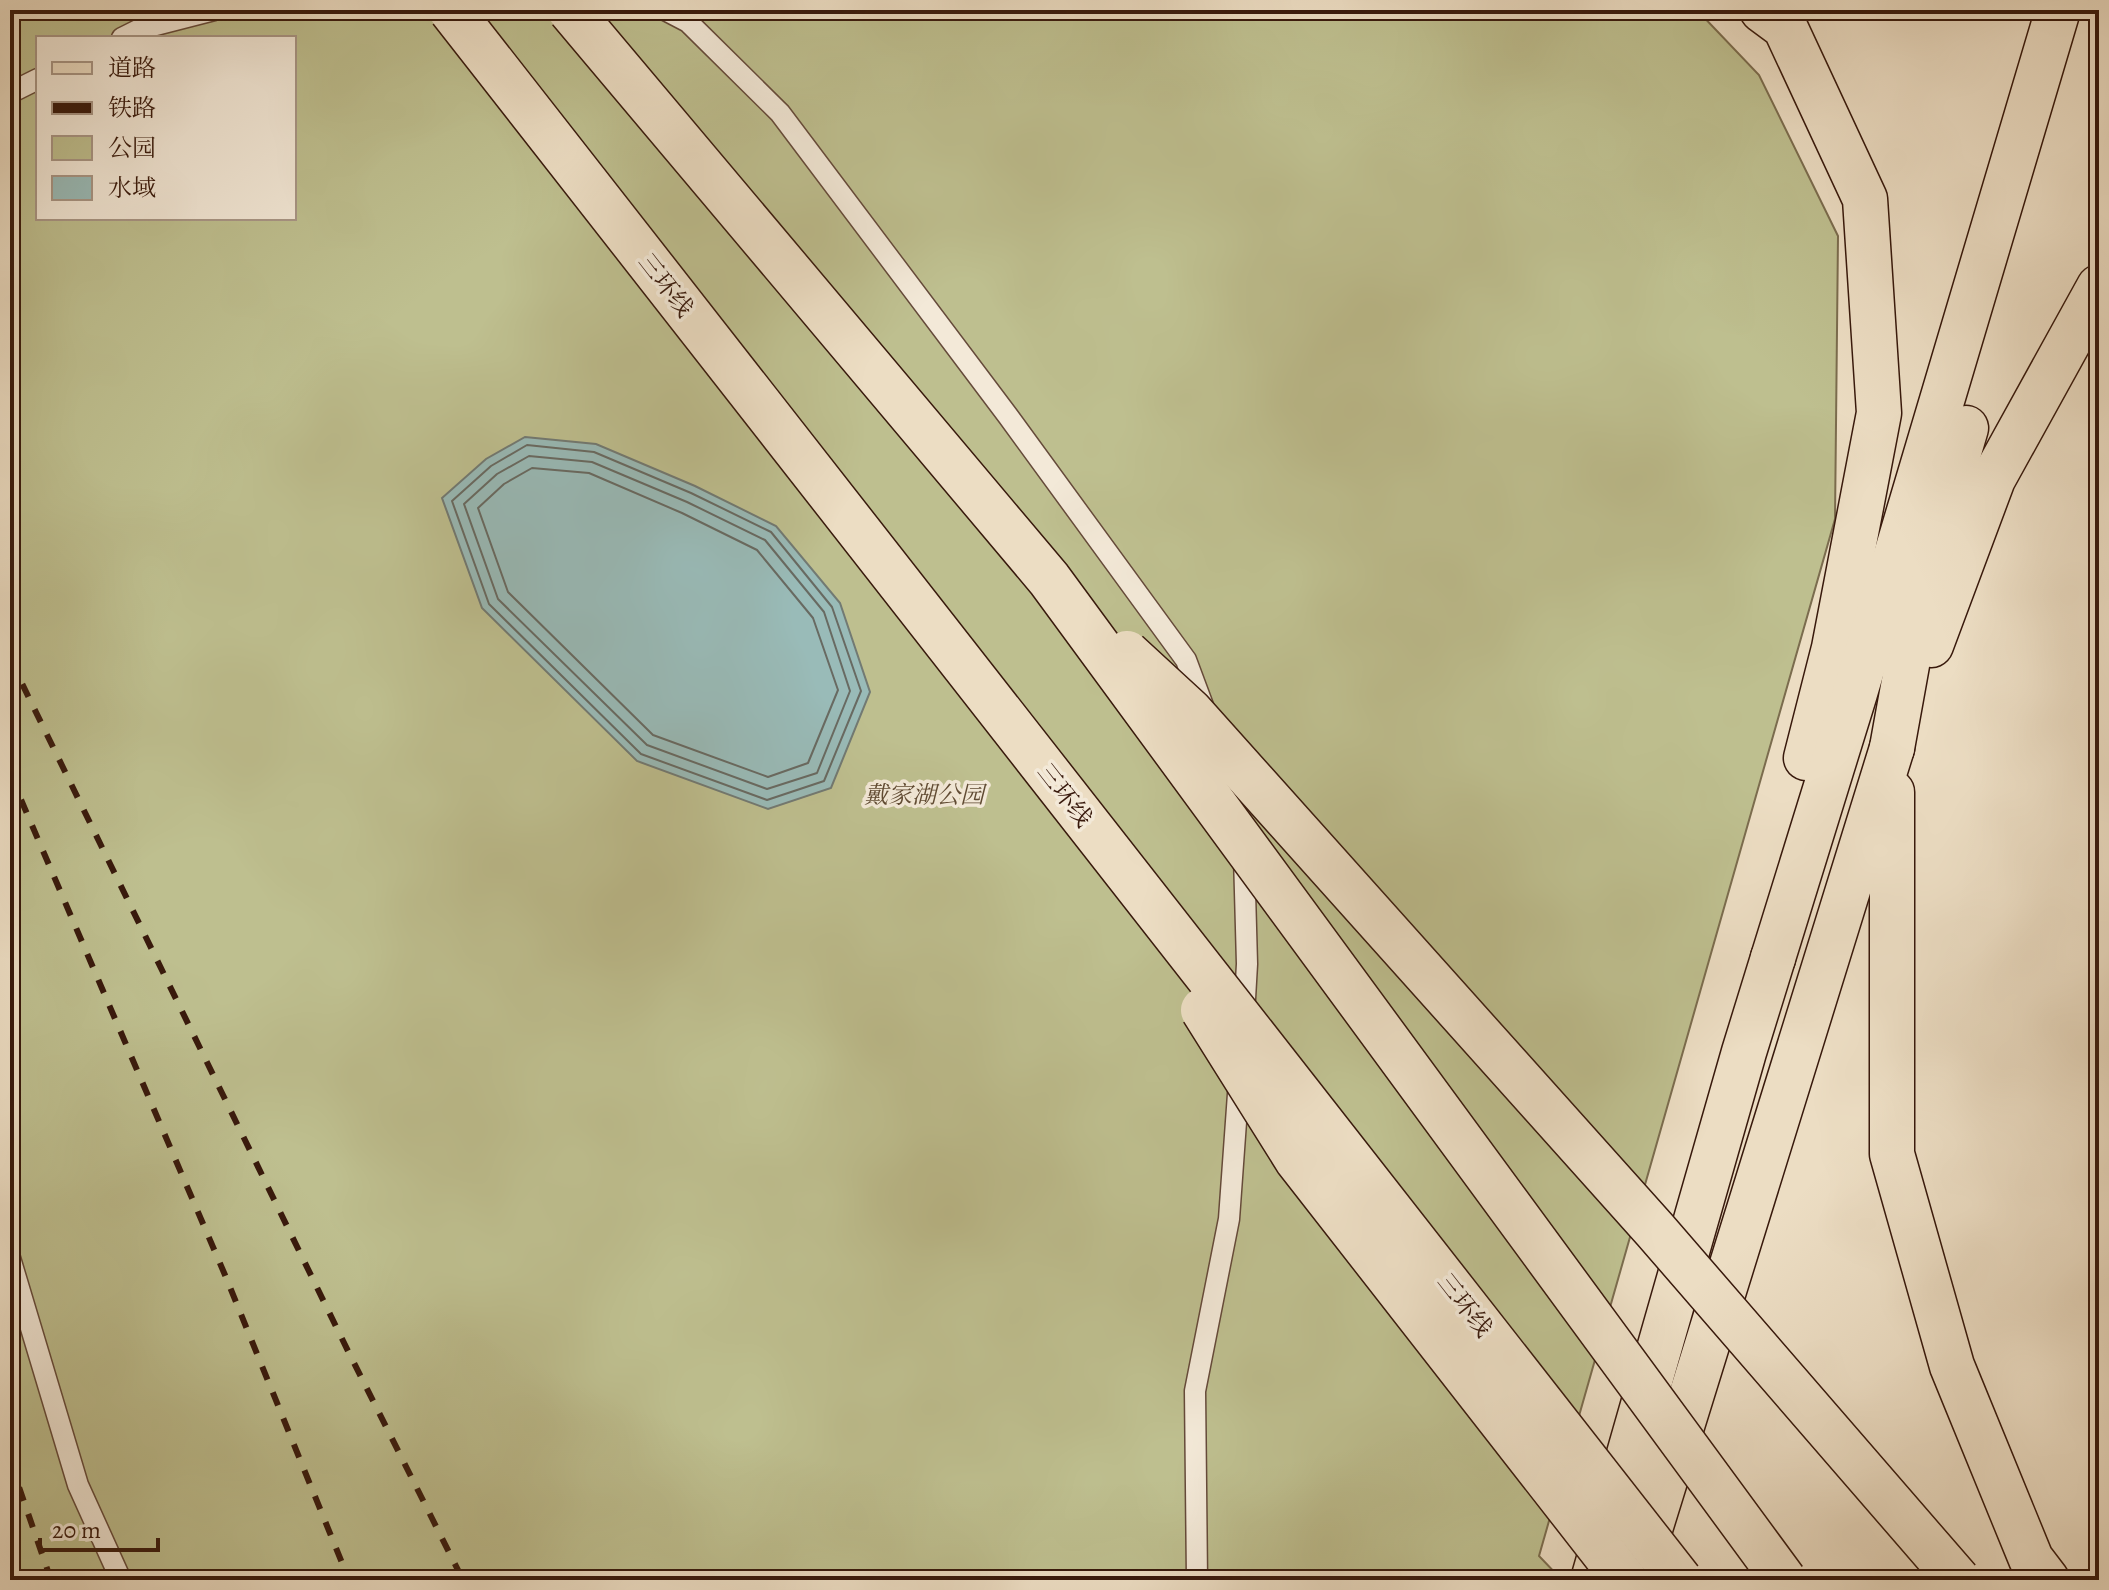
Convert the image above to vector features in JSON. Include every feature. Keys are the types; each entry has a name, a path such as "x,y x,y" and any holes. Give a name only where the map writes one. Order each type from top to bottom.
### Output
{"main road":[{"name":"三环线","path":"451,10 1680,1580"},
{"path":"570,10 1049,579 1784,1580"},
{"path":"1762,10 1785,27 1865,199 1879,413 1834,648 1769,907 1773,958"},
{"path":"2047,1580 2031,1559 1952,1366 1892,1154 1892,748 1906,578 2058,10"},
{"path":"1593,1580 1773,958 1906,578 2088,10"},
{"path":"1635,1580 1892,748 1993,479 2099,287"},
{"path":"1049,579 1190,711 1655,1230 1958,1580"},
{"path":"1071,802 1297,1160 1625,1580"}],"lane":[{"path":"126,36 140,29 214,10"},
{"path":"665,10 688,22 780,113 1027,441 1186,660 1232,783"},
{"path":"10,93 36,80"},
{"path":"1197,1580 1195,1391 1229,1219 1247,964 1242,810"},
{"path":"10,1258 78,1485 121,1580"}],"green space":[{"name":"戴家湖公园","path":"10,10 1697,10 1759,75 1838,236 1835,519 1539,1556 1562,1580 10,1580"}],"water":[{"path":"525,437 596,444 695,486 776,526 840,603 870,692 831,788 768,809 637,761 482,608 442,498 486,459"}],"railway":[{"path":"10,659 463,1580"},
{"path":"10,774 225,1275 349,1580"},
{"path":"10,1461 51,1580"}]}
